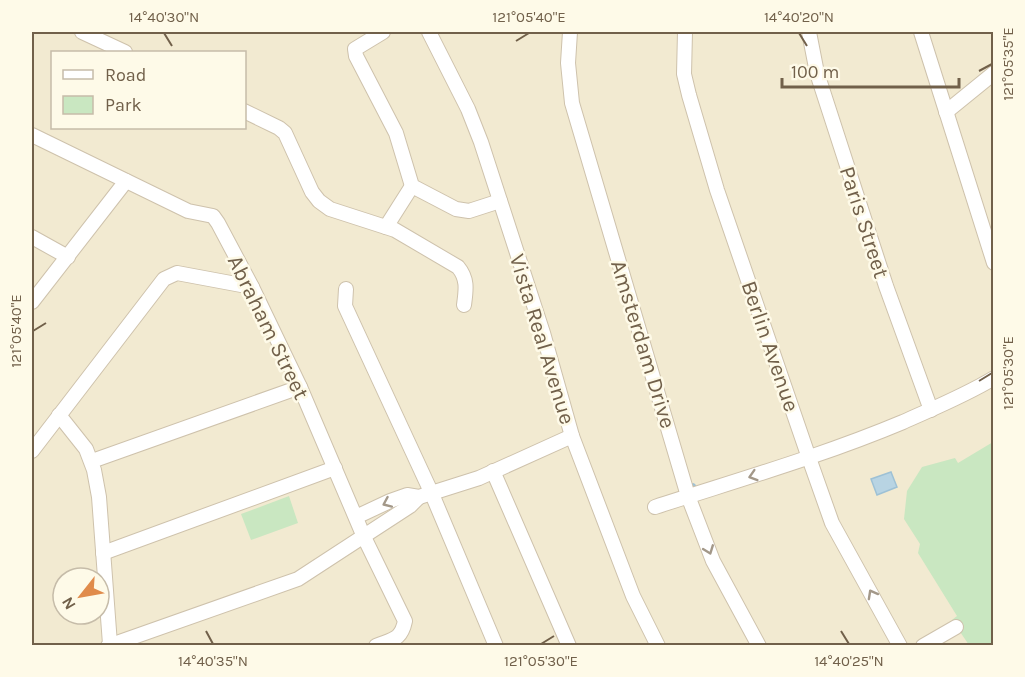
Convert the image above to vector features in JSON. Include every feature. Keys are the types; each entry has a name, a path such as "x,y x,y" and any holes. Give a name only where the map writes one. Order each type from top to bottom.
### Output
{"street":[{"path":"82,32 123,51"},
{"path":"383,32 355,48 356,56 396,133 412,186 456,210 469,211 500,201"},
{"name":"Vista Real Avenue","path":"429,32 468,109 481,142 543,333 572,436 633,596 658,645"},
{"name":"Amsterdam Drive","path":"570,32 568,63 572,103 688,496 713,561 759,645"},
{"name":"Berlin Avenue","path":"685,32 684,74 689,95 717,189 809,458 832,523 900,645"},
{"name":"Paris Street","path":"809,32 816,73 886,286 931,410"},
{"path":"921,32 993,263"},
{"path":"946,112 993,73"},
{"path":"246,112 285,133 312,192 319,201 330,208 395,230 458,267 463,273 467,286 464,305"},
{"name":"Abraham Street","path":"32,135 188,211 213,216 252,287 300,387 364,537 405,621 402,632 396,638 376,645"},
{"path":"32,302 126,181"},
{"path":"386,227 412,186"},
{"path":"32,237 68,256"},
{"path":"32,452 164,279 177,273 252,287"},
{"path":"346,289 345,306 426,496 496,645"},
{"path":"655,507 809,458 873,434 967,394 993,378"},
{"path":"92,461 300,387"},
{"path":"59,415 86,449 92,461 98,490 109,645 298,579 426,496 493,471 572,436"},
{"path":"103,553 335,468"},
{"path":"493,471 569,645"},
{"path":"356,517 407,495 426,496"},
{"path":"923,645 956,627"}],"shaded area":[{"path":"32,32 993,32 993,645 32,645"}],"green space":[{"path":"993,442 993,645 969,645 952,620 957,616 918,553 920,544 904,519 907,491 922,467 955,458 958,463"},
{"path":"289,496 298,523 251,540 241,514"}],"water":[{"path":"891,472 897,487 877,495 871,479"}]}
